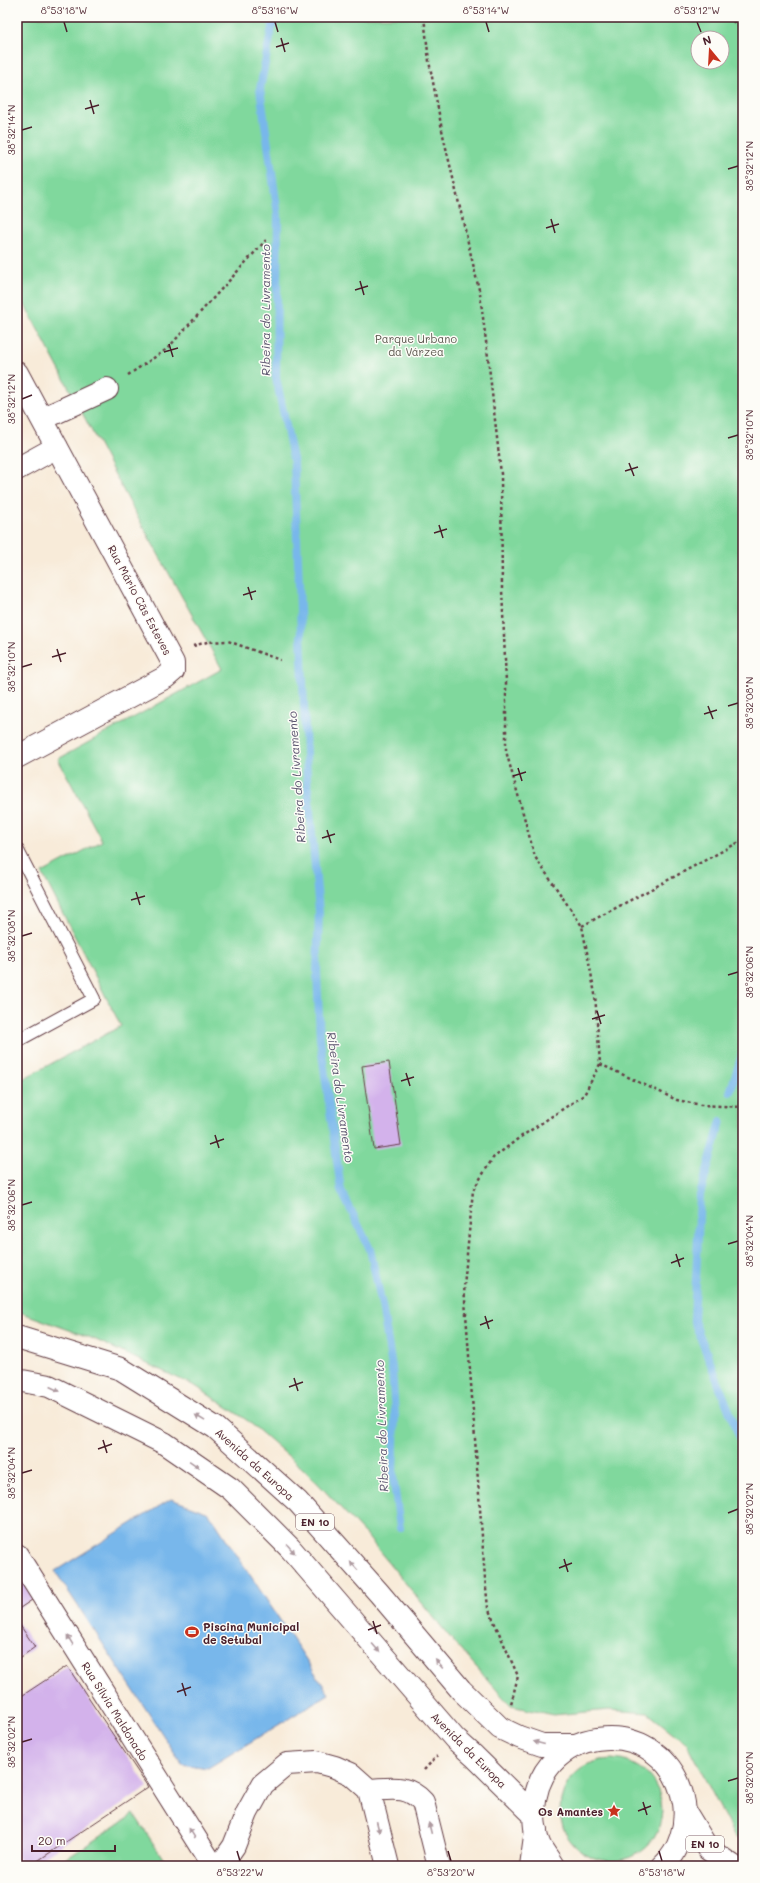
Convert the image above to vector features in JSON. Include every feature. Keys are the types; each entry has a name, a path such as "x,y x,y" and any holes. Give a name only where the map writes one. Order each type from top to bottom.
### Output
{"main road":[{"name":"Rua Mário Cãs Esteves","path":"17,373 173,663 172,671 166,677 17,757"},
{"path":"42,419 107,390"},
{"path":"17,469 57,447"},
{"name":"Avenida da Europa","path":"17,1337 121,1369 216,1428 298,1502 379,1593 461,1690 500,1728 519,1737 542,1745 577,1745"},
{"name":"Avenida da Europa","path":"17,1380 49,1386 164,1443 231,1490 290,1548 455,1739 474,1756 535,1822"},
{"name":"Rua Sílvia Maldonado","path":"17,1555 213,1866"},
{"path":"531,1866 535,1822 535,1794 545,1772 561,1754 577,1745 606,1737 631,1740 653,1750 670,1768 681,1789 686,1813 682,1837 669,1860 663,1866"},
{"path":"220,1866 234,1846 247,1813 263,1784 287,1764 317,1762 335,1767 351,1774 369,1790 388,1866"},
{"path":"369,1790 404,1789 416,1794 423,1802 440,1866"},
{"name":"EN 10","path":"686,1813 708,1849 733,1866"},
{"path":"535,1822 539,1845 554,1866"}],"lane":[{"path":"17,849 94,999 17,1041"}],"path":[{"path":"424,17 428,61 443,135 480,294 488,357 501,474 502,589 506,682 506,751 535,857 582,926 596,994 600,1064 584,1095 519,1138 494,1158 473,1190 464,1286 488,1608 518,1676 510,1706"},
{"path":"728,17 743,30"},
{"path":"107,390 167,349 266,240"},
{"path":"168,652 207,642 228,641 280,660"},
{"path":"582,926 743,840"},
{"path":"600,1064 676,1100 701,1106 743,1107"},
{"path":"404,1789 455,1739"}],"green space":[{"name":"Parque Urbano da Várzea","path":"17,17 743,17 743,1841 735,1837 687,1744 648,1713 609,1710 553,1715 511,1706 454,1642 366,1535 309,1474 248,1421 197,1387 94,1339 17,1311 17,1082 121,1026 42,873 102,841 58,759 222,669 131,505 17,290"},
{"path":"611,1759 631,1762 640,1767 654,1781 659,1790 662,1810 659,1830 654,1839 640,1853 631,1858 611,1861 591,1858 582,1853 568,1839 563,1830 560,1810 563,1790 568,1781 582,1767 591,1762"},
{"path":"134,1814 168,1866 55,1866"}],"water":[{"name":"Piscina Municipal de Setubal","path":"171,1499 209,1513 329,1694 208,1768 182,1764 55,1571"}],"building":[{"path":"389,1062 401,1145 374,1149 362,1066"},
{"path":"17,1571 35,1598 17,1610"},
{"path":"17,1621 35,1647 17,1660"},
{"path":"67,1666 148,1787 30,1866 23,1866 17,1857 17,1699"}],"waterway":[{"name":"Ribeira do Livramento","path":"274,17 260,89 278,215 276,377 294,464 307,778 319,912 317,972 320,1039 341,1190 370,1249 382,1305 392,1367 395,1415 393,1476 400,1528"},
{"path":"730,1092 743,1052"},
{"path":"721,1121 700,1195 694,1321 743,1446"}],"place":[{"name":"Piscina Municipal de Setubal","path":"192,1632"},
{"name":"Os Amantes","path":"614,1811"}]}
